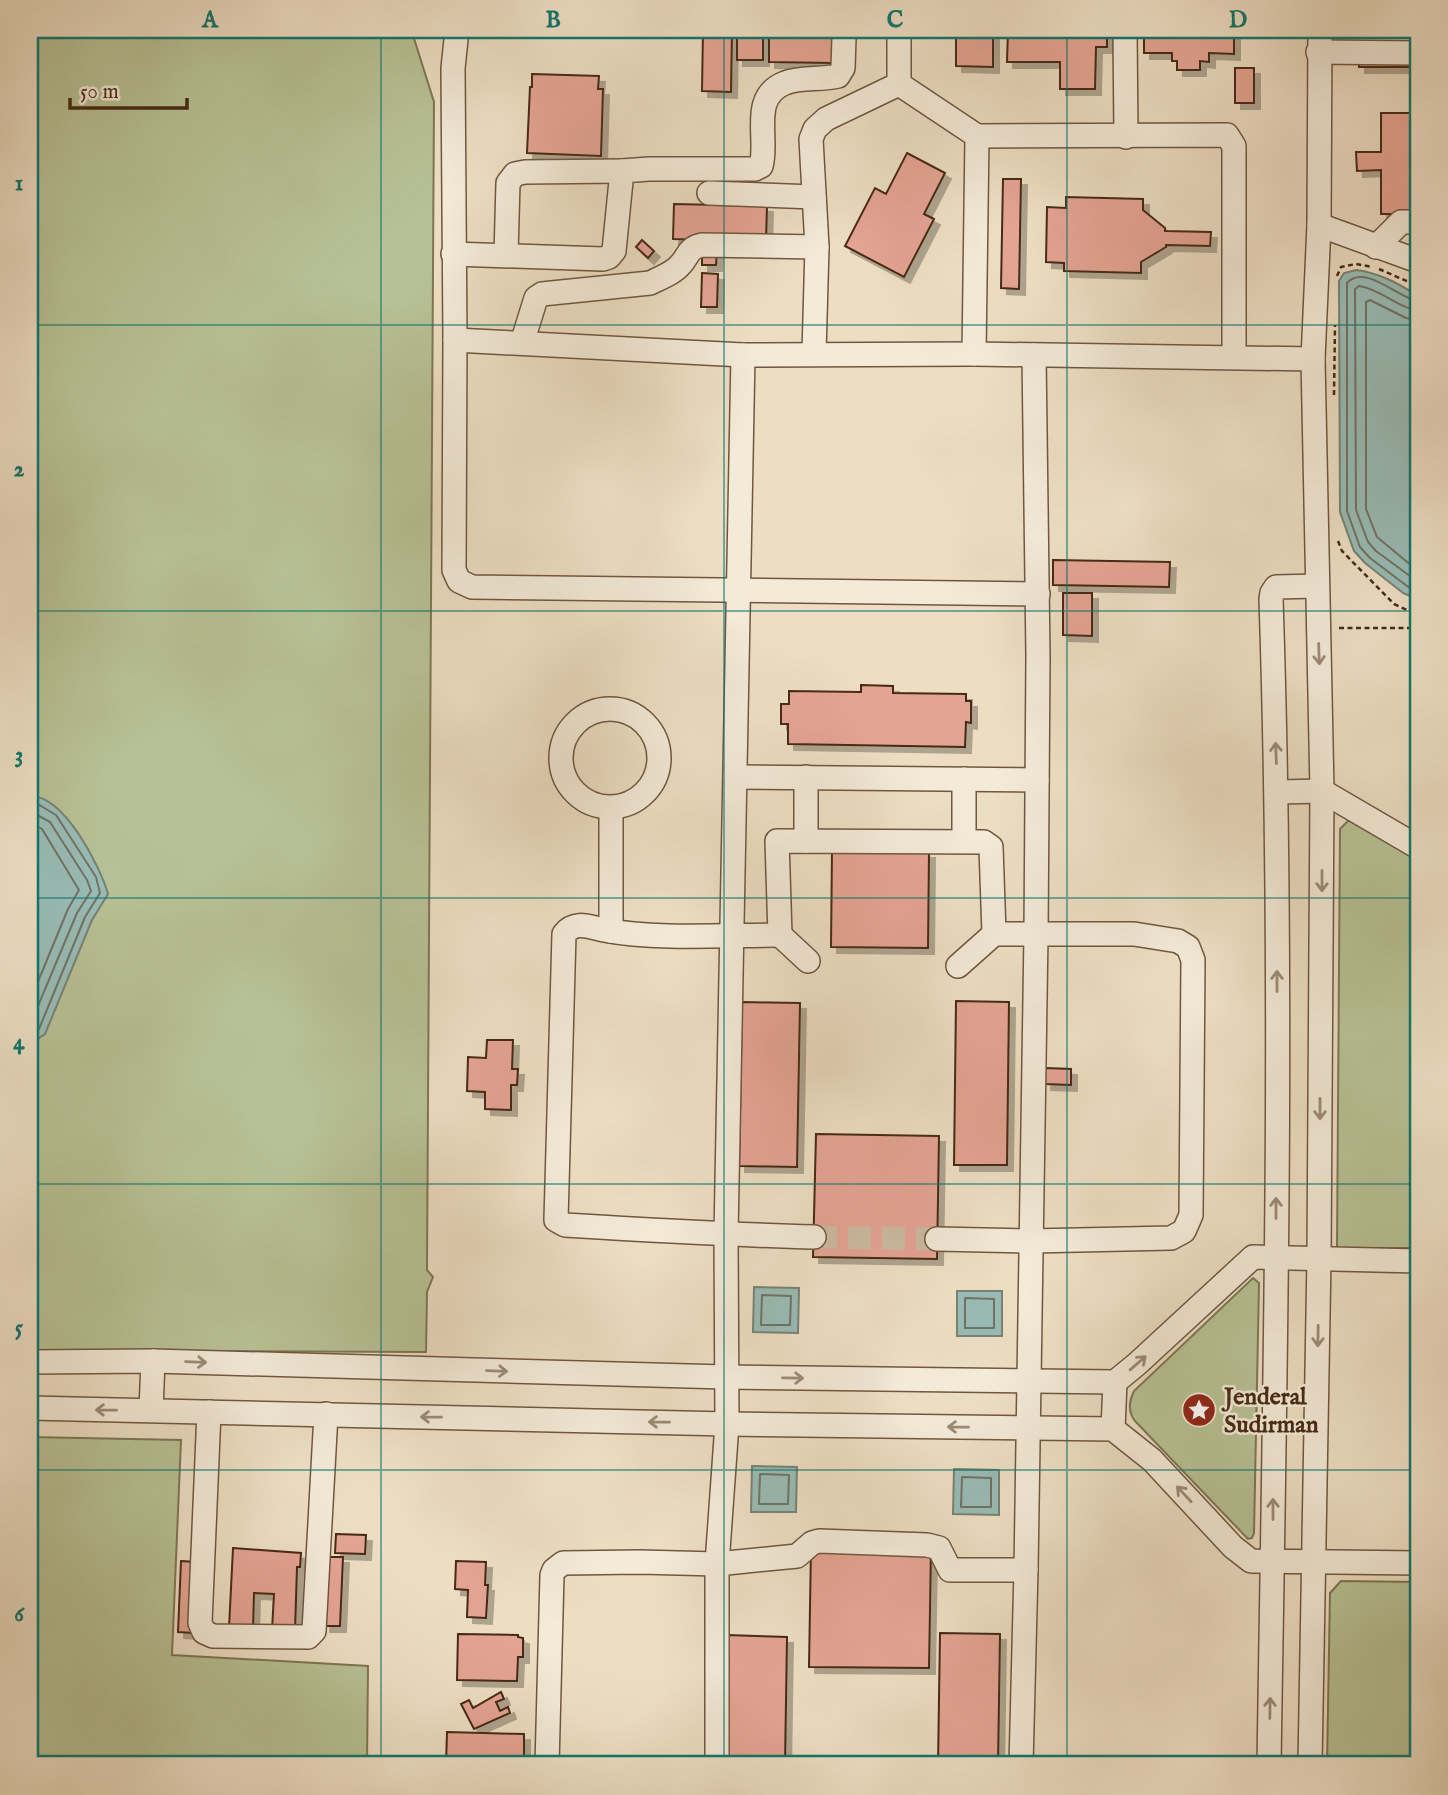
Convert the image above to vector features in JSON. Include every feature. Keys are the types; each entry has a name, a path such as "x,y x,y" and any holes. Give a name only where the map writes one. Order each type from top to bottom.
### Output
{"lane":[{"path":"457,30 453,68 454,570 459,581 471,587 1038,594"},
{"path":"899,30 899,84"},
{"path":"1125,30 1126,137"},
{"path":"506,255 508,183 516,174 649,169 755,169 761,166 762,107 766,98 785,83 838,76 843,68 844,38"},
{"path":"1310,1765 1319,1258 1322,791 1313,359 1319,225 1319,41 1418,52"},
{"path":"899,84 977,136 1227,135 1234,146 1234,356"},
{"path":"814,353 817,247 811,139 815,129 827,118 899,84"},
{"path":"974,354 977,136"},
{"path":"453,254 603,259 609,257 614,251 622,171"},
{"path":"709,193 814,197"},
{"path":"1376,247 1401,222 1418,222"},
{"path":"1319,225 1418,261"},
{"path":"522,343 536,298 542,293 650,283 681,265 689,250 702,245 817,247"},
{"path":"455,340 743,355 974,354 1313,359"},
{"path":"717,1765 717,1564 727,1424 726,1235 743,355"},
{"path":"1021,1765 1036,935 1038,594 1034,355"},
{"path":"1269,1765 1273,1562 1278,792 1272,593 1276,587 1285,585 1317,586"},
{"path":"601,709 619,709 636,716 649,728 658,744 660,762 655,780 644,794 629,804 611,808 593,805 578,795 566,781 561,763 563,745 570,729 584,716 601,709"},
{"path":"735,777 1037,780"},
{"path":"806,777 806,841"},
{"path":"964,779 964,840"},
{"path":"1278,792 1322,791 1418,846"},
{"path":"611,808 611,931"},
{"path":"780,935 776,843 780,840 984,842 991,847 994,934"},
{"path":"808,961 780,935 661,935 611,931 577,924 569,928 564,934 556,1220 565,1225 649,1228 726,1235 814,1237"},
{"path":"937,1239 1031,1241 1171,1238 1184,1231 1191,1215 1193,960 1188,947 1178,941 1134,934 994,934 958,966"},
{"path":"30,1362 153,1361 725,1377 1115,1382 1253,1257 1418,1261"},
{"path":"151,1410 153,1361"},
{"path":"1113,1429 1115,1382"},
{"path":"30,1408 727,1424 1113,1429 1152,1460 1243,1556 1251,1561 1418,1563"},
{"path":"209,1412 200,1623 204,1632 213,1636 308,1637 314,1631 326,1415"},
{"path":"547,1765 554,1570 563,1563 717,1564 797,1556 812,1543 819,1541 927,1545 939,1548 950,1570 1026,1570"}],"path":[{"path":"1336,279 1341,267 1356,264 1376,268 1418,286"},
{"path":"1334,405 1335,321"},
{"path":"1338,541 1342,551 1394,604 1418,615"},
{"path":"1318,628 1418,628"}],"green space":[{"path":"30,30 402,30 412,32 434,102 427,1270 433,1277 427,1292 426,1352 30,1350"},
{"path":"1348,821 1355,821 1418,860 1418,1248 1337,1248 1340,829"},
{"path":"1253,1278 1259,1283 1254,1533 1252,1538 1248,1539 1135,1421 1130,1406 1134,1391"},
{"path":"30,1437 181,1440 172,1655 368,1666 367,1765 30,1765"},
{"path":"1341,1581 1418,1582 1418,1765 1327,1765 1330,1593"}],"water":[{"path":"1356,270 1388,279 1418,296 1418,600 1403,593 1354,551 1340,512 1339,281 1344,273"},
{"path":"30,796 43,799 68,819 89,850 108,894 92,920 45,1034 30,1044"},
{"path":"754,1287 799,1288 798,1333 753,1332"},
{"path":"957,1291 1002,1291 1002,1336 957,1336"},
{"path":"752,1466 797,1467 796,1512 751,1512"},
{"path":"954,1469 999,1470 999,1515 953,1514"}],"building":[{"path":"703,30 732,30 731,92 702,91"},
{"path":"737,30 763,30 763,60 737,60"},
{"path":"769,30 832,30 832,63 769,62"},
{"path":"956,30 993,30 993,67 956,66"},
{"path":"1008,30 1118,30 1118,35 1107,35 1107,47 1096,47 1095,89 1060,89 1060,62 1007,62"},
{"path":"1144,30 1234,30 1234,54 1209,53 1209,62 1200,61 1200,70 1177,70 1177,61 1172,61 1172,53 1144,53"},
{"path":"1359,56 1418,56 1418,67 1359,67"},
{"path":"1235,68 1254,68 1254,103 1235,103"},
{"path":"532,74 599,76 598,89 603,89 601,156 527,153"},
{"path":"1381,113 1418,113 1418,214 1381,214 1381,170 1357,171 1356,152 1381,152"},
{"path":"907,153 945,173 924,214 934,219 904,277 845,246 875,188 886,194"},
{"path":"1003,179 1021,179 1019,289 1001,288"},
{"path":"1066,197 1143,199 1143,210 1165,228 1165,231 1211,232 1210,246 1166,245 1141,262 1141,273 1064,271 1064,263 1046,262 1047,207 1066,208"},
{"path":"674,204 767,206 766,241 673,239"},
{"path":"642,240 654,251 648,258 636,247"},
{"path":"702,250 717,250 716,265 702,265"},
{"path":"702,273 718,274 717,307 701,307"},
{"path":"1053,560 1170,562 1169,587 1053,585"},
{"path":"1063,593 1092,593 1092,636 1063,635"},
{"path":"861,685 893,686 893,693 966,694 966,701 971,701 971,723 966,722 965,747 788,744 788,724 781,724 781,704 789,704 789,691 861,692"},
{"path":"832,850 929,852 928,948 831,947"},
{"path":"956,1001 1009,1002 1007,1165 954,1165"},
{"path":"742,1002 800,1003 797,1167 739,1166"},
{"path":"487,1040 513,1040 512,1069 518,1069 517,1085 511,1085 511,1110 485,1109 485,1092 467,1091 468,1057 486,1058"},
{"path":"1045,1068 1071,1069 1071,1085 1045,1084"},
{"path":"816,1134 939,1136 937,1259 813,1257"},
{"path":"336,1534 366,1535 365,1554 335,1553"},
{"path":"233,1548 301,1553 300,1567 297,1567 295,1631 272,1630 274,1594 254,1593 253,1629 229,1628"},
{"path":"811,1548 931,1549 929,1668 809,1667"},
{"path":"327,1557 343,1557 340,1626 324,1626"},
{"path":"181,1561 196,1562 194,1633 178,1632"},
{"path":"456,1561 486,1562 486,1618 467,1617 468,1590 455,1589"},
{"path":"940,1633 1000,1634 998,1765 938,1765"},
{"path":"458,1634 518,1635 523,1638 523,1657 518,1657 517,1681 457,1680"},
{"path":"727,1635 787,1637 785,1765 725,1765"},
{"path":"501,1692 504,1699 496,1702 500,1711 508,1707 510,1713 474,1729 461,1704 469,1700 473,1708"},
{"path":"447,1732 524,1734 524,1765 495,1765 495,1761 475,1761 475,1765 446,1765"}],"tunnel":[{"path":"814,1237 937,1239"}],"place":[{"name":"Jenderal Sudirman","path":"1199,1410"}]}
